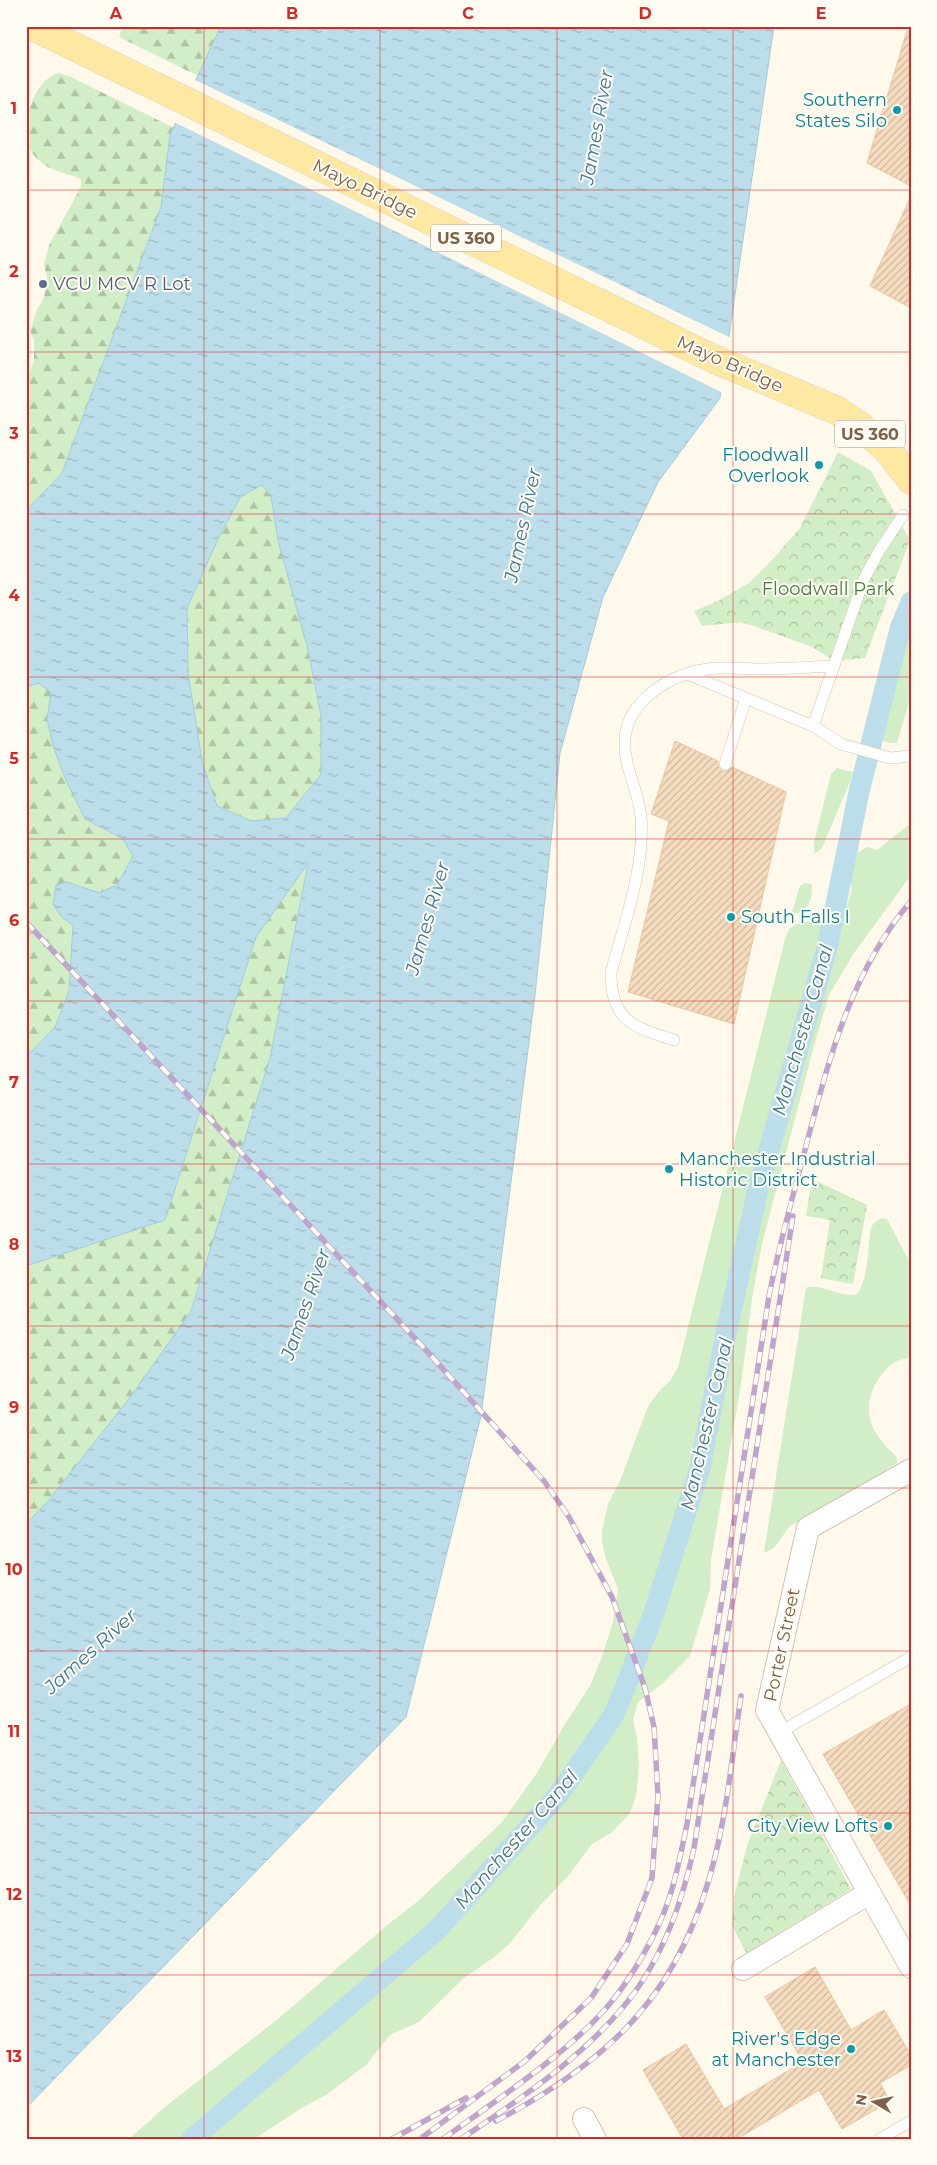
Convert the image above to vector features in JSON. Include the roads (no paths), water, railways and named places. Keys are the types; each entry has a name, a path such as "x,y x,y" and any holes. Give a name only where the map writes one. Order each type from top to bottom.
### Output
{"main road":[{"name":"Mayo Bridge","path":"32,26 714,359 836,410 875,438 907,465"}],"street":[{"name":"Porter Street","path":"911,1470 808,1528 767,1710 911,1967"},
{"path":"743,1969 870,1893"},
{"path":"584,2119 595,2139"}],"lane":[{"path":"813,726 864,579 879,551 903,514"},
{"path":"674,1040 641,1030 623,1018 615,1006 611,990 611,973 636,877 641,847 641,817 624,742 626,728 632,714 647,696 667,683 687,674 715,669 833,666"},
{"path":"687,674 813,726 841,744 890,758 911,756"},
{"path":"725,764 746,698"},
{"path":"780,1732 911,1657"},
{"path":"880,2139 911,2121"}],"water":[{"name":"James River","path":"221,26 774,26 720,398 658,482 603,597 560,753 535,995 481,1416 406,1717 26,2108 26,1524 48,1501 135,1391 191,1311 270,1058 308,863 256,937 165,1220 26,1266 26,1057 55,1027 69,991 73,926 60,915 53,904 56,885 67,882 99,893 117,885 133,856 123,839 85,819 65,778 53,746 47,719 51,693 39,683 26,687 26,511 62,473 161,207 170,135","holes":["262,485 271,496 278,540 308,650 321,715 321,774 286,818 252,821 217,806 202,761 188,673 187,608 218,539 241,496"]}],"waterway":[{"name":"Manchester Canal","path":"192,2139 437,1930 559,1794 614,1715 653,1616 700,1468 725,1338 759,1185 827,948 859,792 900,629 911,602"}],"railway":[{"path":"443,2139 530,2076 591,2024 616,1996 637,1966 665,1910 676,1874 687,1824 769,1296 782,1239 824,1081 845,1017 857,986 873,957 890,928 911,901"},
{"path":"26,922 424,1348 544,1481 569,1517 612,1597 645,1688 654,1727 658,1796 652,1878 627,1944 591,1998 525,2061 420,2139"},
{"path":"461,2139 556,2072 600,2033 619,2012 648,1973 673,1921 685,1885 694,1848 793,1216"},
{"path":"496,2121 576,2072 609,2045 638,2015 663,1982 684,1945 701,1904 715,1857 727,1797 741,1696"},
{"path":"392,2139 466,2098"}],"place":[{"name":"Southern States Silo","path":"897,110"},
{"name":"VCU MCV R Lot","path":"43,284"},
{"name":"Floodwall Overlook","path":"819,465"},
{"name":"South Falls I","path":"731,917"},
{"name":"Manchester Industrial Historic District","path":"669,1169"},
{"name":"City View Lofts","path":"888,1826"},
{"name":"River's Edge at Manchester","path":"851,2049"}],"park label":[{"name":"Floodwall Park","path":"828,589"}]}
